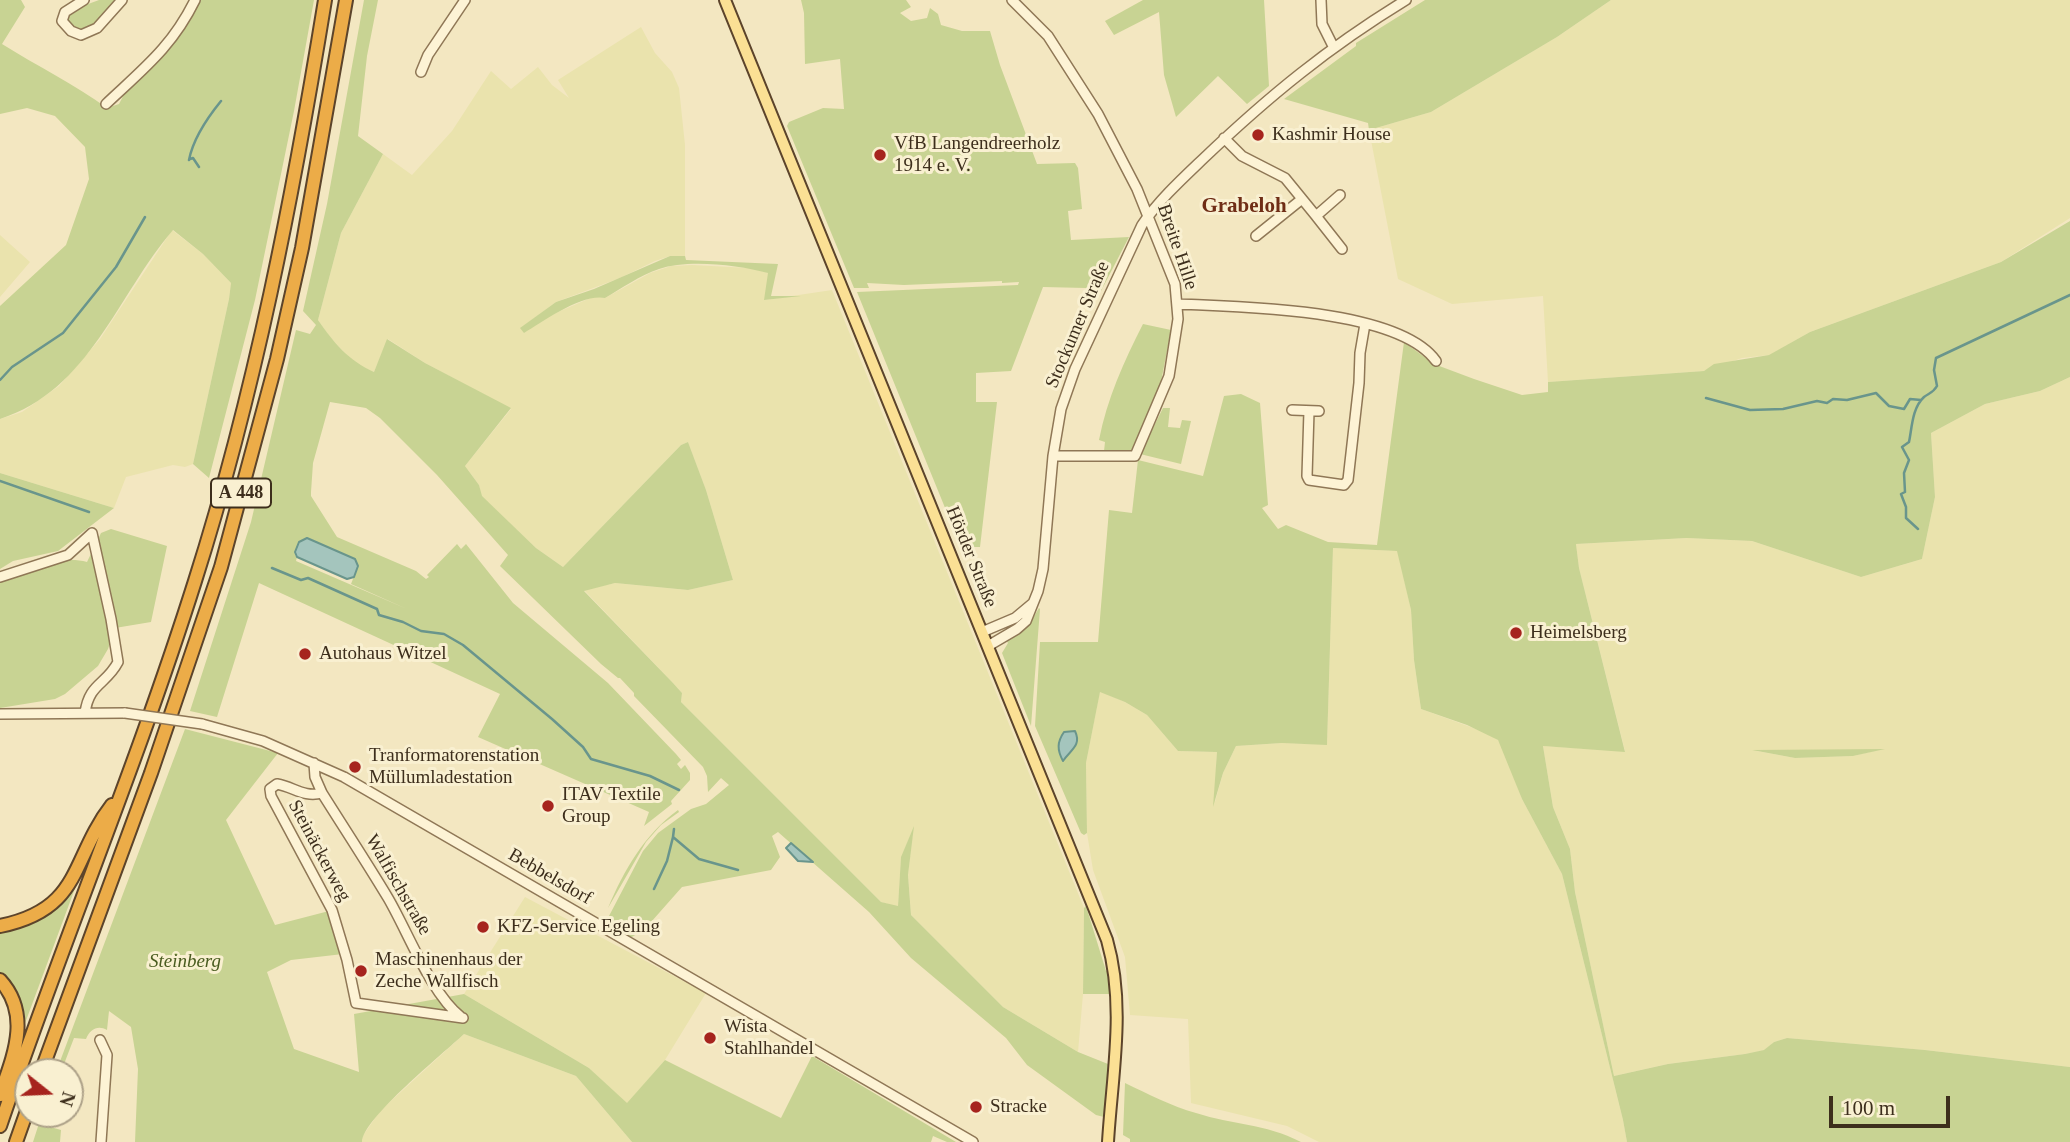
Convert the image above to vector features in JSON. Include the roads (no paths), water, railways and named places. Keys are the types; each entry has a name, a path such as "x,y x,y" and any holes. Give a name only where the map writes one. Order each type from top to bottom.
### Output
{"highway":[{"name":"A 448","path":"0,1126 121,793 195,579 230,457 282,244 325,0"},
{"name":"A 448","path":"46,1058 151,773 221,567 277,359 302,248 346,0"},
{"path":"0,926 22,921 54,904 76,873 102,819 121,793"},
{"path":"0,980 13,998 19,1026 13,1059 0,1096"}],"main road":[{"name":"Hörder Straße","path":"725,0 1109,948 1115,974 1117,1008 1108,1142"}],"street":[{"path":"84,0 65,12 62,21 71,31 81,35 97,28 122,0"},
{"path":"106,104 165,48 184,23 195,0"},
{"path":"421,72 428,55 466,0"},
{"name":"Breite Hille","path":"1012,0 1048,36 1091,103 1138,188 1171,272 1178,304 1178,321 1167,383 1135,456 1053,456"},
{"path":"1321,0 1322,23 1334,46"},
{"name":"Stockumer Straße","path":"988,646 1022,625 1034,602 1043,569 1057,428 1069,383 1133,242 1148,217 1160,201 1224,138 1304,68 1406,0"},
{"path":"1224,138 1242,156 1285,177 1342,249"},
{"path":"1316,216 1340,195"},
{"path":"1256,236 1302,199"},
{"path":"1178,304 1309,312 1365,324 1412,342 1430,353 1436,361"},
{"path":"1292,410 1314,411 1307,476 1309,481 1344,485 1348,480 1365,324"},
{"path":"0,577 68,555 92,533 118,662 89,694 85,713"},
{"path":"982,632 1009,622 1034,602"},
{"name":"Bebbelsdorf","path":"0,714 125,713 201,724 249,736 314,763 444,834 973,1142"},
{"name":"Walfischstraße","path":"314,763 315,777 323,793 389,900 419,957 451,1009 463,1018"},
{"name":"Steinäckerweg","path":"323,793 312,796 277,784 270,789 271,796 332,910 356,1003 463,1018"},
{"path":"100,1040 107,1055 101,1142"}],"water":[{"path":"307,538 355,559 358,566 354,577 347,579 297,557 295,552 299,542"},
{"path":"1075,731 1076,744 1063,761 1059,750 1060,739 1064,732"},
{"path":"791,843 813,862 798,861 786,848"}],"waterway":[{"path":"189,160 202,129 221,101"},
{"path":"190,159 193,158 199,167"},
{"path":"0,380 12,367 63,333 116,267 145,217"},
{"path":"1918,529 1906,518 1906,507 1901,494 1905,492 1904,473 1909,460 1902,447 1909,442 1917,407 1937,386 1934,370 1936,358 2070,295"},
{"path":"1706,398 1750,410 1783,409 1817,401 1827,403 1833,399 1847,400 1876,393 1889,406 1904,409 1910,399 1921,400"},
{"path":"0,481 89,512"},
{"path":"272,568 301,580 308,578 377,609 379,615 421,631 444,634 463,645 552,719 583,747 591,759 650,776 679,790"},
{"path":"674,829 673,837 699,859 738,870"},
{"path":"654,889 667,861 673,837"}],"place":[{"name":"Kashmir House","path":"1258,135"},
{"name":"VfB Langendreerholz 1914 e. V.","path":"880,155"},
{"name":"Heimelsberg","path":"1516,633"},
{"name":"Autohaus Witzel","path":"305,654"},
{"name":"Tranformatorenstation Müllumladestation","path":"355,767"},
{"name":"ITAV Textile Group","path":"548,806"},
{"name":"KFZ-Service Egeling","path":"483,927"},
{"name":"Maschinenhaus der Zeche Wallfisch","path":"361,971"},
{"name":"Wista Stahlhandel","path":"710,1038"},
{"name":"Stracke","path":"976,1107"}],"district":[{"name":"Grabeloh","path":"1244,207"}],"park label":[{"name":"Steinberg","path":"185,962"}]}
